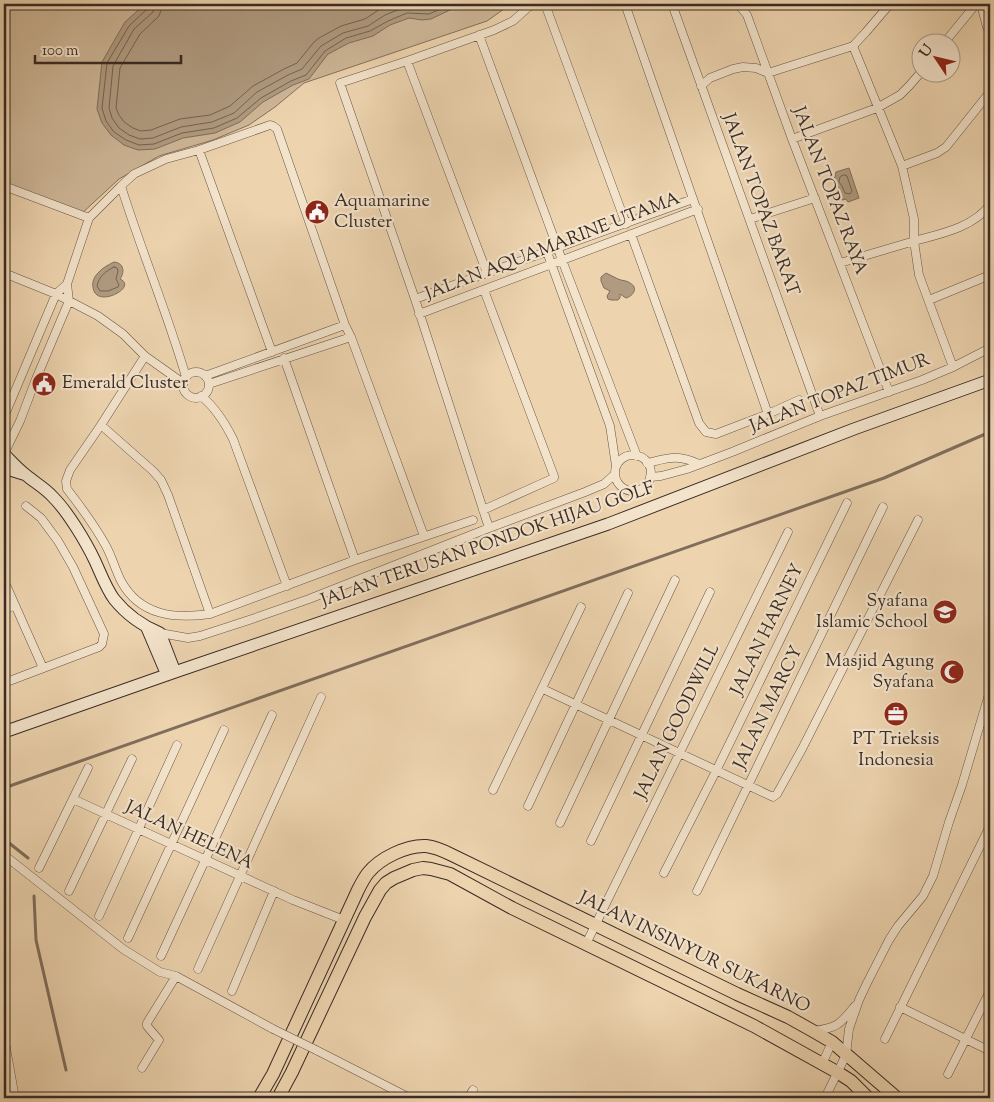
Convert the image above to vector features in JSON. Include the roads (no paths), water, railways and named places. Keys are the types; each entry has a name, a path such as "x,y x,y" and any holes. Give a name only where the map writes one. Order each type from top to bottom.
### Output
{"main road":[{"name":"JALAN TERUSAN PONDOK HIJAU GOLF","path":"4,732 608,524 854,429 985,381 990,374"},
{"path":"4,454 25,474 53,496 81,537 114,599 147,628 160,633 171,674"},
{"path":"4,468 25,474"},
{"path":"147,628 171,674"},
{"name":"JALAN INSINYUR SUKARNO","path":"259,1098 273,1074 367,874 387,857 400,851 426,846 439,849 463,860 788,1017 832,1042 897,1098"},
{"path":"278,1098 365,917 380,890 394,878 423,868 450,874 512,908 754,1026 837,1072 851,1081 868,1098"},
{"path":"695,997 704,978"}],"street":[{"path":"489,528 415,299 340,83 494,30 513,21 532,4"},
{"path":"545,4 626,224"},
{"path":"626,4 768,414"},
{"name":"JALAN TOPAZ BARAT","path":"672,4 820,416"},
{"name":"JALAN TOPAZ RAYA","path":"738,4 747,15 888,392"},
{"path":"701,86 710,78 733,69 756,68 768,72 853,46 890,4"},
{"path":"953,32 976,4"},
{"path":"981,4 990,33"},
{"path":"479,35 637,456"},
{"path":"853,46 902,166 914,218 914,241 920,275 952,367"},
{"path":"407,61 487,273"},
{"path":"792,139 878,108 900,95 912,82"},
{"path":"902,166 937,153 946,147 990,92"},
{"path":"4,454 20,421 69,300 67,284 89,218 134,174 166,159 200,150 270,125 277,129 345,324 424,536"},
{"path":"200,150 272,352"},
{"path":"4,186 89,218"},
{"path":"121,186 176,344 185,380 185,391 190,396 197,398 207,391 209,384 205,376 198,372 189,374 185,380"},
{"path":"750,219 815,198"},
{"name":"JALAN AQUAMARINE UTAMA","path":"415,299 693,199"},
{"path":"840,263 939,235 978,218 990,205"},
{"name":"JALAN AQUAMARINE UTAMA","path":"419,314 698,209"},
{"path":"631,234 699,423 708,434 716,434 798,400"},
{"path":"547,252 610,426 615,470 618,484 623,489 629,491 641,490 646,486 650,478 649,466 637,456 625,457 620,461 615,470 604,484"},
{"path":"4,273 56,294 98,316 123,334 145,356 185,380"},
{"path":"929,300 990,275"},
{"path":"4,417 56,294 67,284"},
{"path":"483,510 554,478 484,290"},
{"path":"205,376 345,324"},
{"path":"209,384 351,337"},
{"name":"JALAN TOPAZ TIMUR","path":"650,478 687,469 820,416 922,380 990,348"},
{"path":"145,356 70,470 66,481 67,489 106,546 126,589 138,603 149,610 189,617 210,614 355,560 473,520"},
{"path":"284,358 355,560"},
{"path":"201,396 225,423 233,439 287,586"},
{"path":"101,425 153,471 160,480 168,495 210,614"},
{"path":"647,463 679,457 699,464"},
{"path":"160,633 188,638 209,633 309,599 604,484 618,484"},
{"name":"JALAN HARNEY","path":"664,872 716,771 847,503"},
{"path":"4,683 99,647 102,644 104,634 73,567 58,540 42,518 26,506"},
{"name":"JALAN MARCY","path":"697,890 882,507"},
{"path":"543,689 773,797 777,794 802,749 918,520"},
{"name":"JALAN GOODWILL","path":"586,944 788,532"},
{"path":"560,823 676,580"},
{"path":"4,582 43,668"},
{"path":"591,841 710,592"},
{"path":"528,806 628,593"},
{"path":"4,610 15,606"},
{"path":"493,790 581,608"},
{"path":"825,1098 846,1056 849,1029 859,1000 889,940 923,896 933,876 948,822 962,785 990,691"},
{"path":"198,970 321,696"},
{"path":"161,956 272,715"},
{"path":"128,938 224,730"},
{"path":"98,916 177,745"},
{"path":"69,891 132,759"},
{"path":"39,868 88,768"},
{"name":"JALAN HELENA","path":"73,799 240,876 344,920"},
{"path":"885,1039 990,826"},
{"path":"4,856 123,949 160,972 176,976 273,1029 410,1098"},
{"path":"232,991 274,891"},
{"path":"142,1068 159,1040 147,1024 176,976"},
{"path":"948,1074 990,991"},
{"path":"813,1031 828,1029 838,1025 859,1000"},
{"path":"900,1007 990,1051"},
{"path":"4,1037 15,1098"},
{"path":"822,1064 832,1042"},
{"path":"468,1098 473,1090"}],"water":[{"path":"145,4 468,4 456,7 431,19 409,18 390,25 373,36 349,43 328,54 309,79 293,85 263,102 240,122 215,133 183,138 155,149 138,150 124,145 111,135 102,123 97,109 102,62 125,22"},
{"path":"849,168 859,198 848,202 846,199 842,200 834,181 836,172"},
{"path":"114,262 120,264 123,268 123,274 120,279 124,283 124,287 114,295 101,297 96,294 93,287 94,280 101,270"},
{"path":"606,273 633,285 635,289 633,294 626,298 620,294 618,300 608,299 607,296 610,291 604,288 601,281 601,277"}],"waterway":[{"path":"4,788 884,478 990,432"},
{"path":"4,839 28,858"},
{"path":"34,896 36,940 66,1070"}],"place":[{"name":"Aquamarine Cluster","path":"317,212"},
{"name":"Emerald Cluster","path":"44,384"},
{"name":"Syafana Islamic School","path":"945,612"},
{"name":"Masjid Agung Syafana","path":"952,672"},
{"name":"PT Trieksis Indonesia","path":"896,714"}]}
